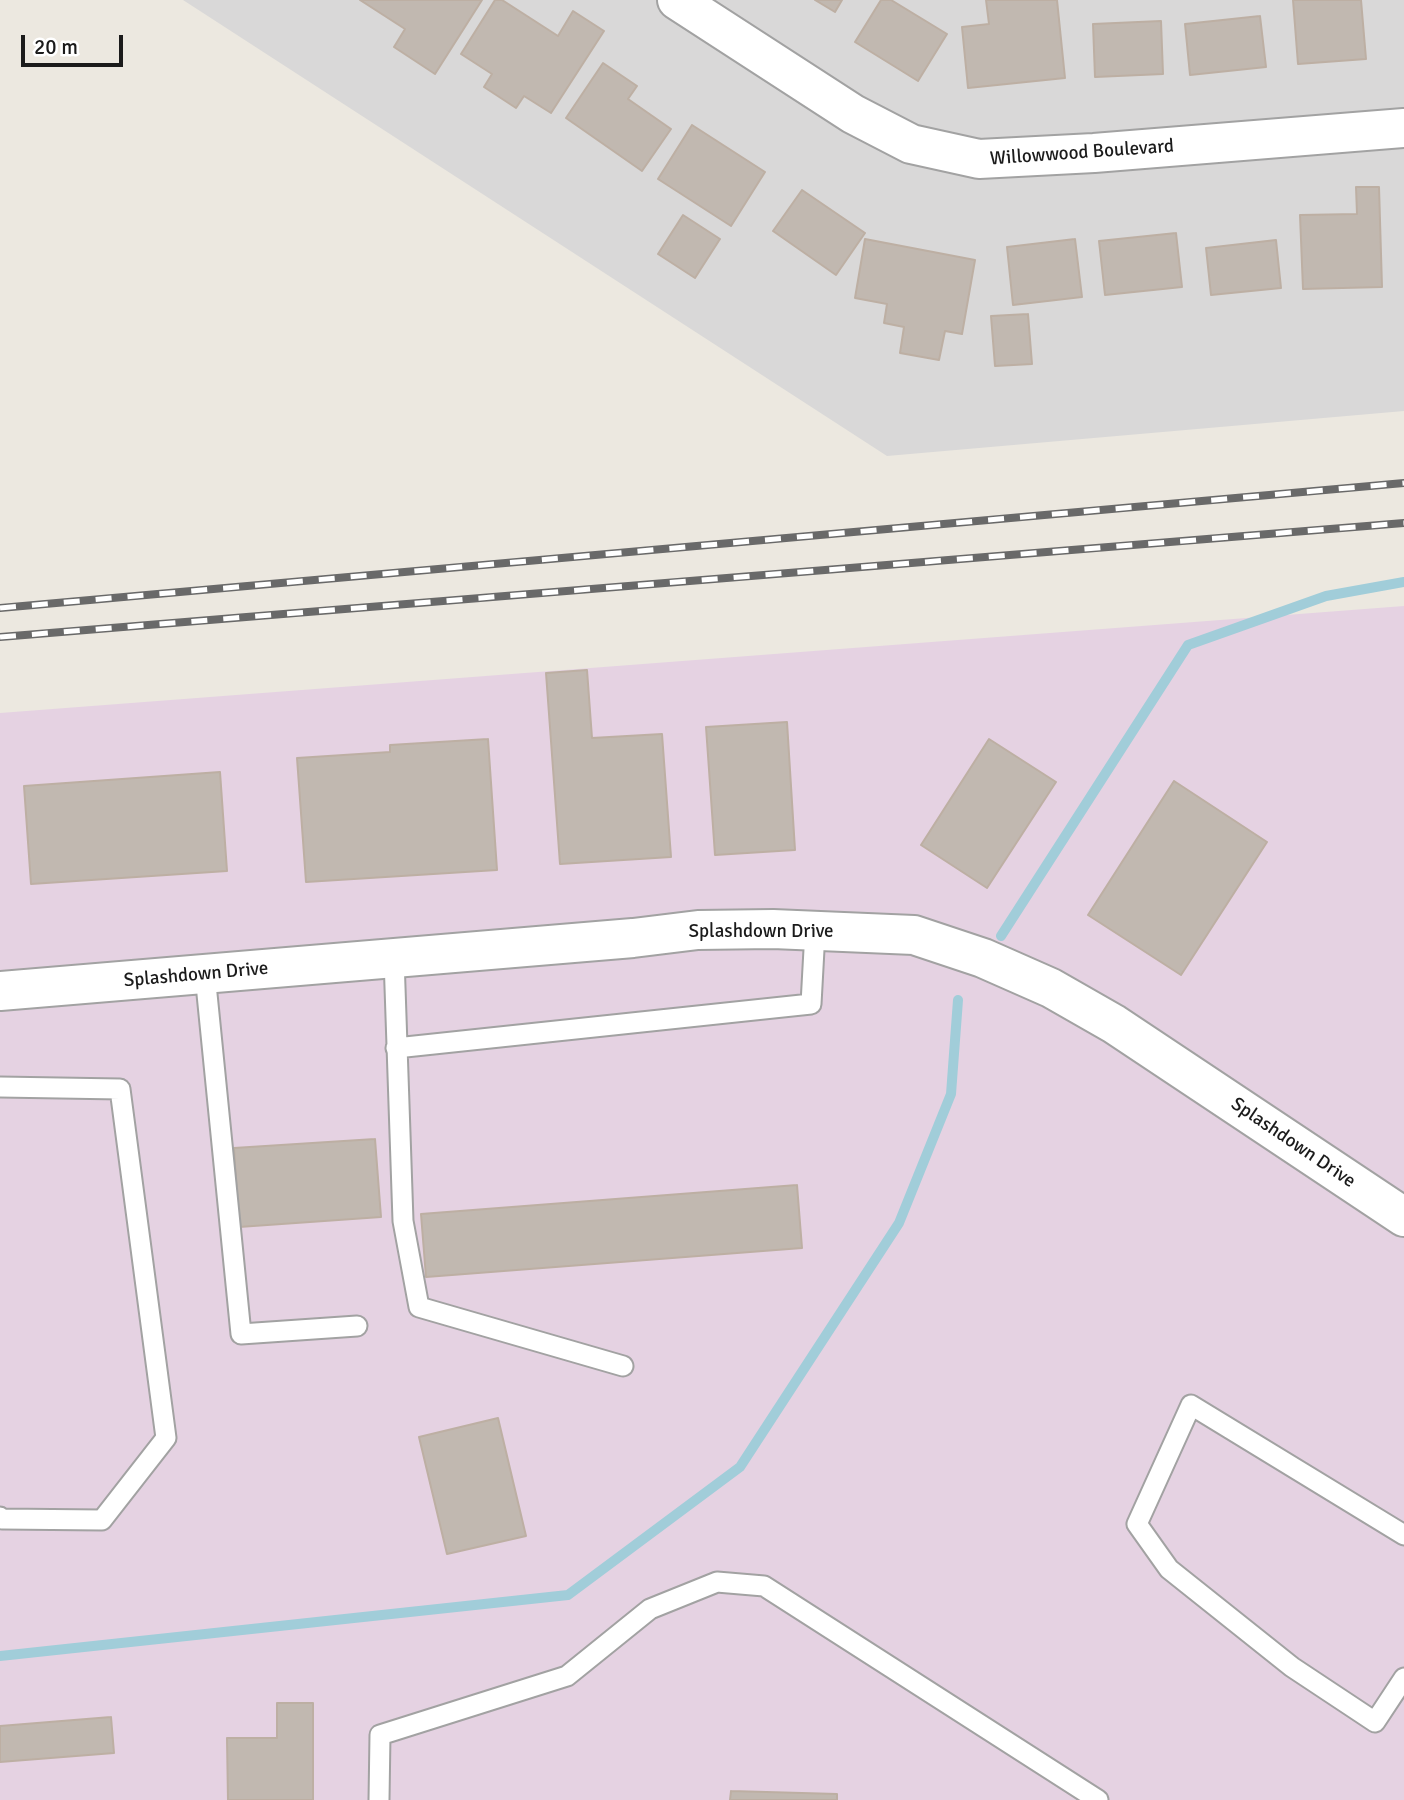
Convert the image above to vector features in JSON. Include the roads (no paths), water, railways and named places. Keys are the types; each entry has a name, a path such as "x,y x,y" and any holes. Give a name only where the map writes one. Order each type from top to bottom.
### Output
{"street":[{"name":"Willowwood Boulevard","path":"677,0 853,114 911,145 979,159 1094,153 1404,128"},
{"name":"Splashdown Drive","path":"0,991 633,938 698,930 773,929 914,935 983,958 1051,988 1114,1024 1404,1217"}],"lane":[{"path":"396,1048 811,1004 815,931"},
{"path":"394,958 403,1221 419,1307 623,1366"},
{"path":"205,974 241,1334 357,1326"},
{"path":"0,1087 120,1089 166,1438 102,1520 0,1517"},
{"path":"1404,1535 1191,1405 1137,1524 1168,1569 1292,1667 1375,1722 1404,1678"},
{"path":"379,1800 380,1735 567,1676 650,1609 717,1582 764,1586 1098,1800"}],"waterway":[{"path":"1001,936 1188,645 1326,596 1404,582"},
{"path":"0,1656 568,1595 740,1467 899,1223 951,1094 958,1000"}],"railway":[{"path":"0,608 1404,483"},
{"path":"0,637 1404,523"}]}
